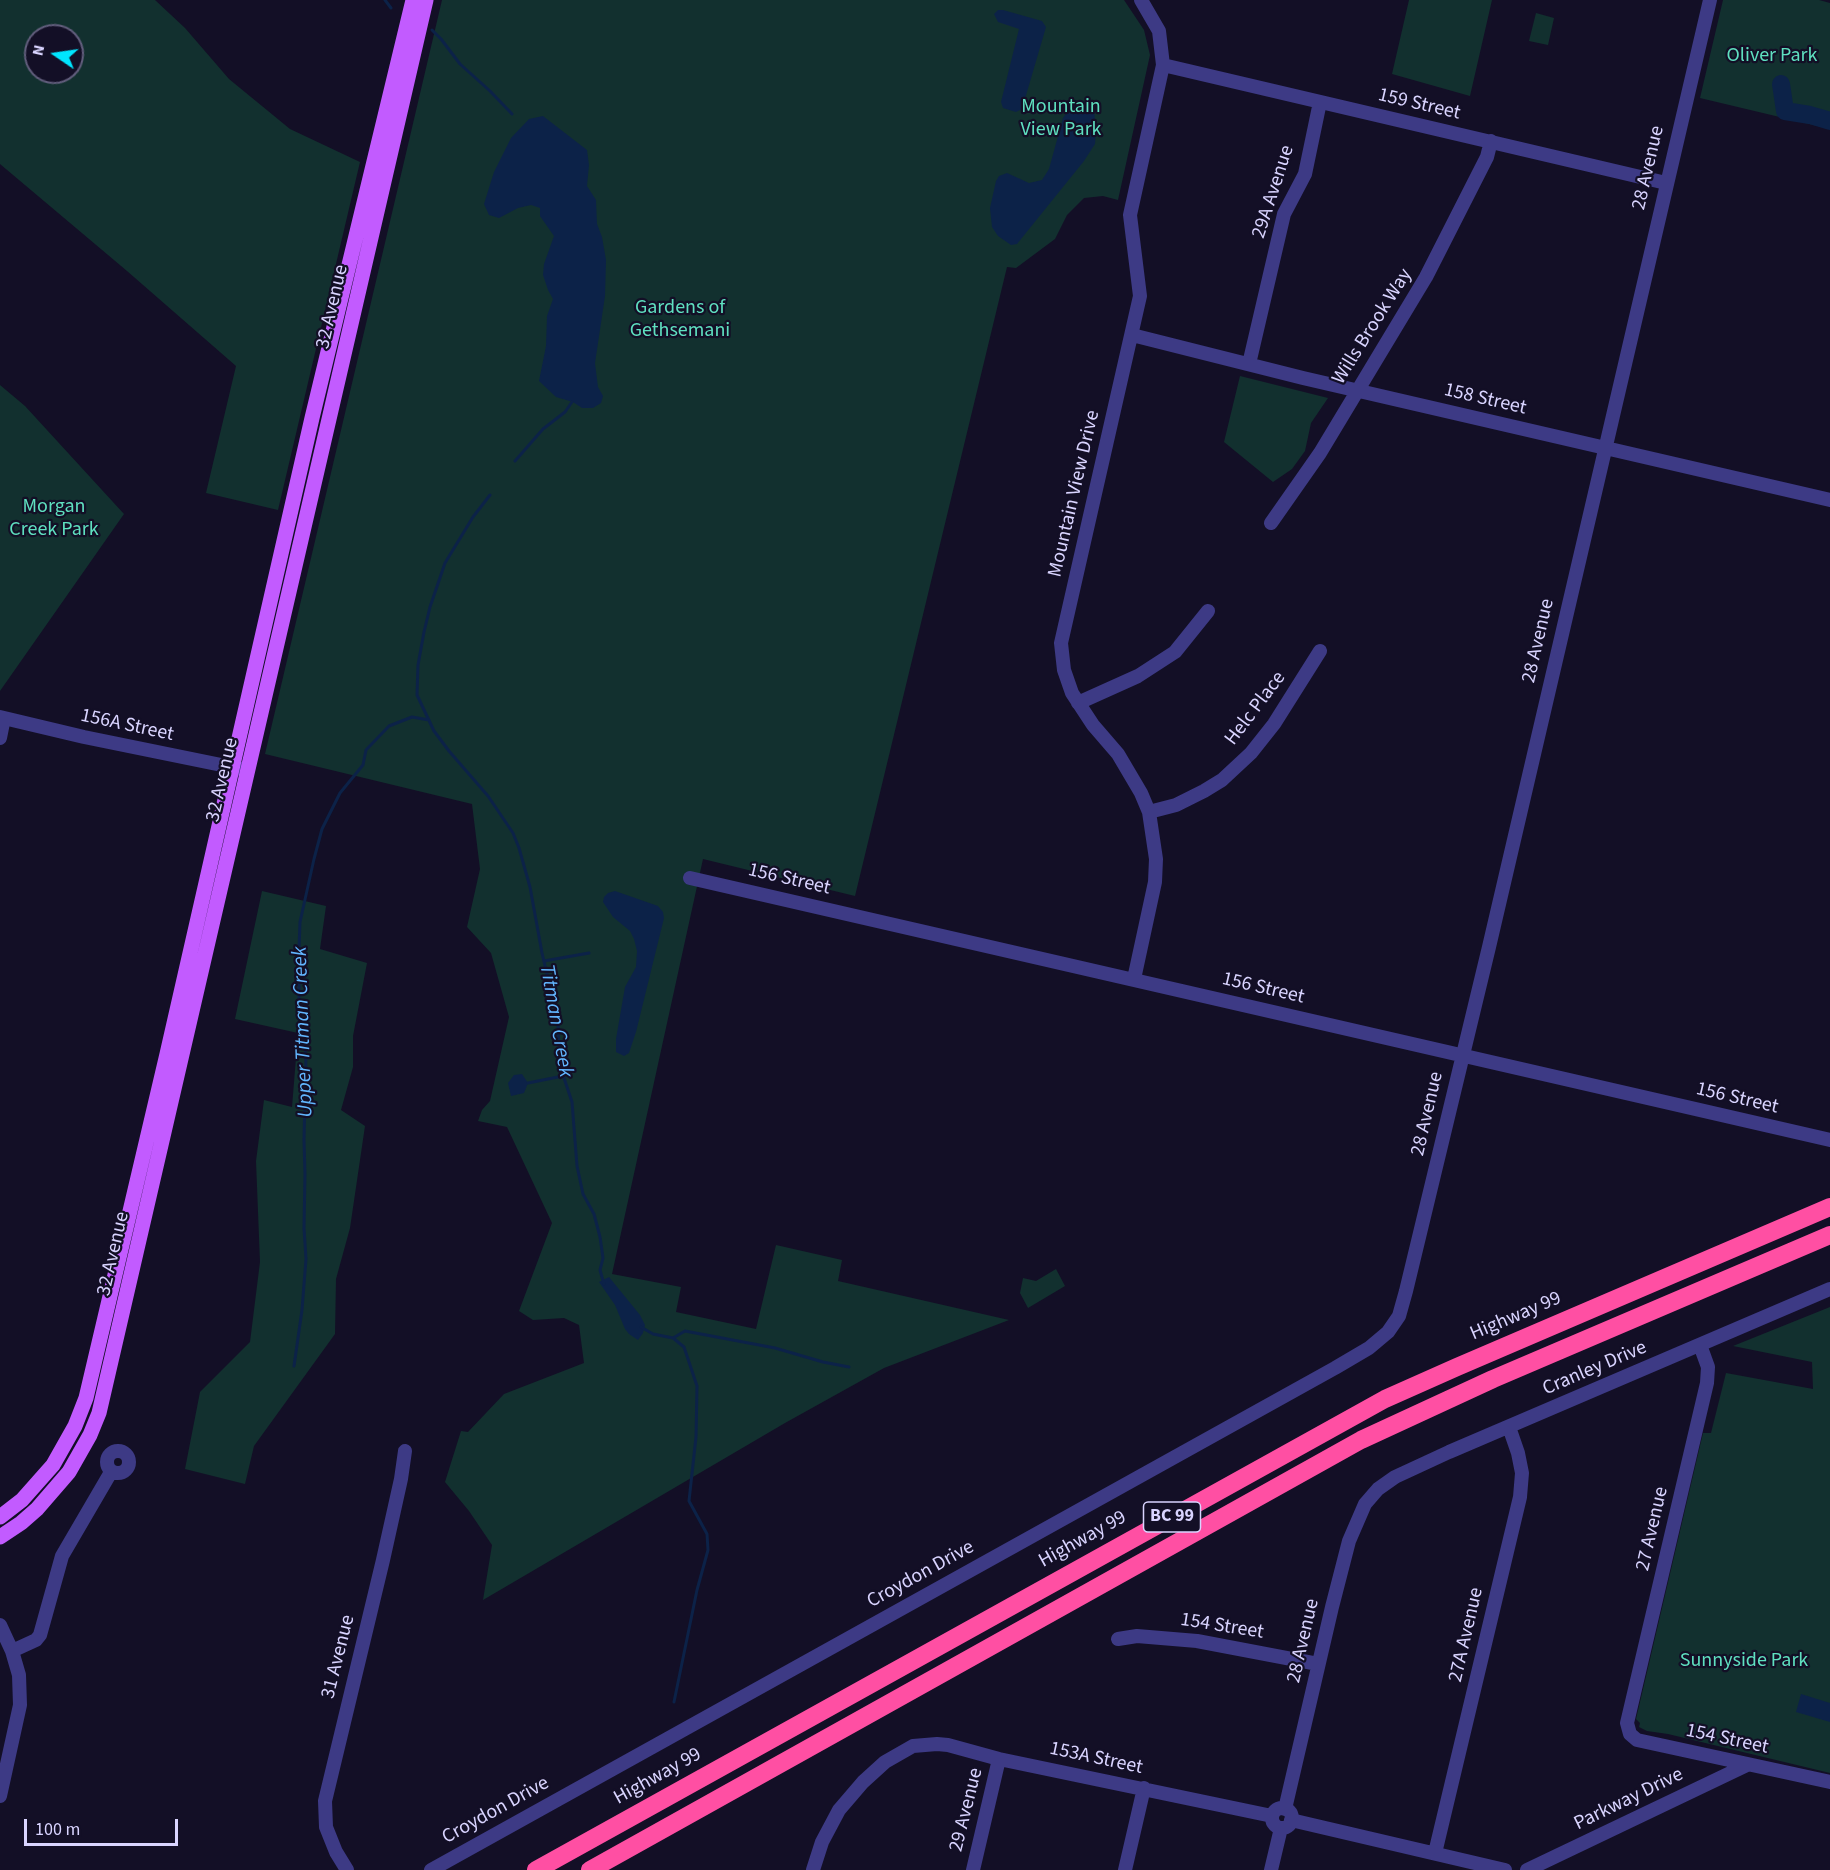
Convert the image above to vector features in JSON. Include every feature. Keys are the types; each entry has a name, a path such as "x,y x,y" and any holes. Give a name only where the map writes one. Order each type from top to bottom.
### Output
{"highway":[{"name":"Highway 99","path":"536,1870 1385,1399 1830,1207"},
{"name":"BC 99","path":"590,1870 1361,1440 1493,1379 1830,1235"}],"main road":[{"name":"32 Avenue","path":"0,1537 37,1509 69,1472 90,1435 99,1413 206,957 239,769 325,360 413,0"},
{"name":"32 Avenue","path":"0,1517 22,1500 53,1465 66,1444 83,1405 426,0"},
{"path":"160,1148 156,1146 154,1140 166,1088 163,1072"}],"street":[{"name":"Mountain View Drive","path":"1134,979 1155,882 1156,859 1149,812 1141,793 1118,754 1093,725 1072,693 1064,670 1061,643 1140,296 1130,215 1163,65 1160,31 1141,0"},
{"name":"28 Avenue","path":"1406,1292 1710,0"},
{"name":"159 Street","path":"1163,65 1666,183"},
{"name":"29A Avenue","path":"1250,364 1284,214 1305,174 1320,102"},
{"name":"Wills Brook Way","path":"1271,523 1320,453 1426,277 1487,157 1491,141"},
{"name":"158 Street","path":"1132,335 1356,390 1830,500"},
{"path":"1078,703 1138,676 1175,652 1208,611"},
{"name":"Helc Place","path":"1149,812 1176,805 1204,791 1222,780 1251,753 1274,724 1320,651"},
{"name":"156A Street","path":"2,718 239,769"},
{"path":"0,738 2,718"},
{"name":"156 Street","path":"690,878 1828,1139"},
{"name":"Cranley Drive","path":"1378,1489 1395,1477 1830,1289"},
{"name":"Croydon Drive","path":"431,1870 1360,1353 1388,1332 1399,1316 1406,1292"},
{"name":"27 Avenue","path":"1627,1723 1707,1383 1708,1367 1700,1345"},
{"name":"27A Avenue","path":"1435,1853 1520,1497 1521,1473 1518,1452 1509,1427"},
{"name":"31 Avenue","path":"346,1870 326,1827 325,1801 383,1560 405,1451"},
{"path":"12,1651 36,1640 40,1635 62,1556 111,1472"},
{"name":"28 Avenue","path":"1271,1870 1349,1541 1365,1504 1378,1489"},
{"path":"0,1625 12,1651 19,1675 20,1705 0,1796"},
{"name":"154 Street","path":"1118,1639 1137,1636 1197,1641 1318,1664"},
{"name":"154 Street","path":"1627,1723 1630,1734 1637,1740 1830,1782"},
{"name":"153A Street","path":"813,1870 822,1842 839,1810 862,1782 885,1762 913,1746 937,1744 1282,1818 1505,1870"},
{"name":"29 Avenue","path":"973,1870 999,1759"},
{"name":"Parkway Drive","path":"1527,1870 1747,1765"},
{"path":"1125,1870 1144,1788"}],"green space":[{"path":"0,0 155,0 185,28 229,79 290,129 360,162 278,510 206,493 236,366 0,164"},
{"name":"Gardens of Gethsemani","path":"442,0 1124,0 1144,30 1150,55 1118,200 1103,196 1084,198 1067,215 1055,239 1016,268 1007,267 855,896 703,859 612,1274 681,1287 676,1312 756,1329 776,1245 842,1260 838,1281 1009,1320 884,1368 785,1423 483,1600 492,1545 469,1511 445,1482 461,1431 468,1432 504,1394 584,1363 579,1325 564,1318 533,1320 519,1311 552,1223 507,1127 478,1121 482,1110 490,1101 509,1017 491,953 467,927 480,869 472,804 265,754"},
{"path":"1409,0 1492,0 1470,96 1392,74"},
{"name":"Oliver Park","path":"1723,0 1819,0 1830,3 1830,129 1700,98"},
{"path":"1536,13 1554,18 1548,45 1529,41"},
{"path":"1240,376 1328,398 1311,423 1305,451 1292,469 1273,482 1224,442"},
{"name":"Morgan Creek Park","path":"0,385 25,406 124,514 0,691"},
{"path":"262,891 326,906 320,949 367,963 353,1036 353,1067 341,1110 365,1126 350,1228 336,1279 335,1334 254,1446 245,1484 185,1469 200,1392 250,1342 260,1262 256,1161 264,1100 292,1107 298,1033 235,1019"},
{"path":"1056,1269 1065,1286 1028,1308 1020,1293 1023,1278 1036,1281"},
{"name":"Sunnyside Park","path":"1830,1307 1830,1773 1647,1731 1639,1727 1640,1723 1636,1719 1703,1433 1711,1433 1726,1373 1813,1389 1812,1362 1733,1346"}],"water":[{"path":"998,10 1042,21 1046,27 1022,109 1016,112 1003,108 1001,102 1019,29 998,22 994,14"},
{"path":"1086,105 1094,110 1095,144 1017,244 1011,245 998,236 992,227 990,208 996,181 999,176 1007,173 1029,183 1042,180 1049,169 1063,118 1071,107"},
{"path":"543,116 587,150 589,165 587,186 596,200 597,224 606,260 605,296 595,363 598,387 603,396 601,403 593,408 582,408 573,402 556,397 539,381 546,346 547,316 553,299 543,275 544,264 554,236 540,216 540,208 531,205 518,208 499,218 489,215 484,204 494,172 511,138 529,119"},
{"path":"615,891 658,906 664,918 636,1032 629,1053 624,1056 616,1052 616,1039 625,987 636,967 637,951 630,931 613,917 603,902 608,893"},
{"path":"522,1074 528,1083 524,1093 511,1096 508,1083 514,1075"},
{"path":"609,1277 640,1315 645,1325 638,1340 625,1329 615,1305 599,1282"},
{"path":"1801,1694 1830,1703 1830,1722 1796,1712"}],"waterway":[{"name":"Titman Creek","path":"385,0 391,8"},
{"name":"Titman Creek","path":"432,30 460,64 512,114"},
{"path":"1781,84 1785,111 1830,121"},
{"path":"515,461 543,429 565,412 572,402"},
{"name":"Titman Creek","path":"490,495 473,517 445,563 424,632 418,665 417,695 434,731 488,796 513,833 519,848 530,887 542,953 558,1020 559,1063 572,1102 577,1166 583,1194 594,1214 600,1237 603,1258 600,1270 604,1284"},
{"name":"Upper Titman Creek","path":"294,1366 306,1259 304,1228 306,1055 299,1009 300,922 322,829 340,793 363,765 366,750 389,726 412,717 429,720"},
{"path":"544,961 589,953"},
{"path":"528,1083 563,1076"},
{"name":"Titman Creek","path":"641,1327 653,1334 673,1338 685,1331 775,1348 849,1367"},
{"path":"673,1338 684,1347 697,1386 696,1437 689,1501 707,1534 708,1550 697,1590 674,1702"}],"park label":[{"name":"Mountain View Park","path":"1061,120"}]}
